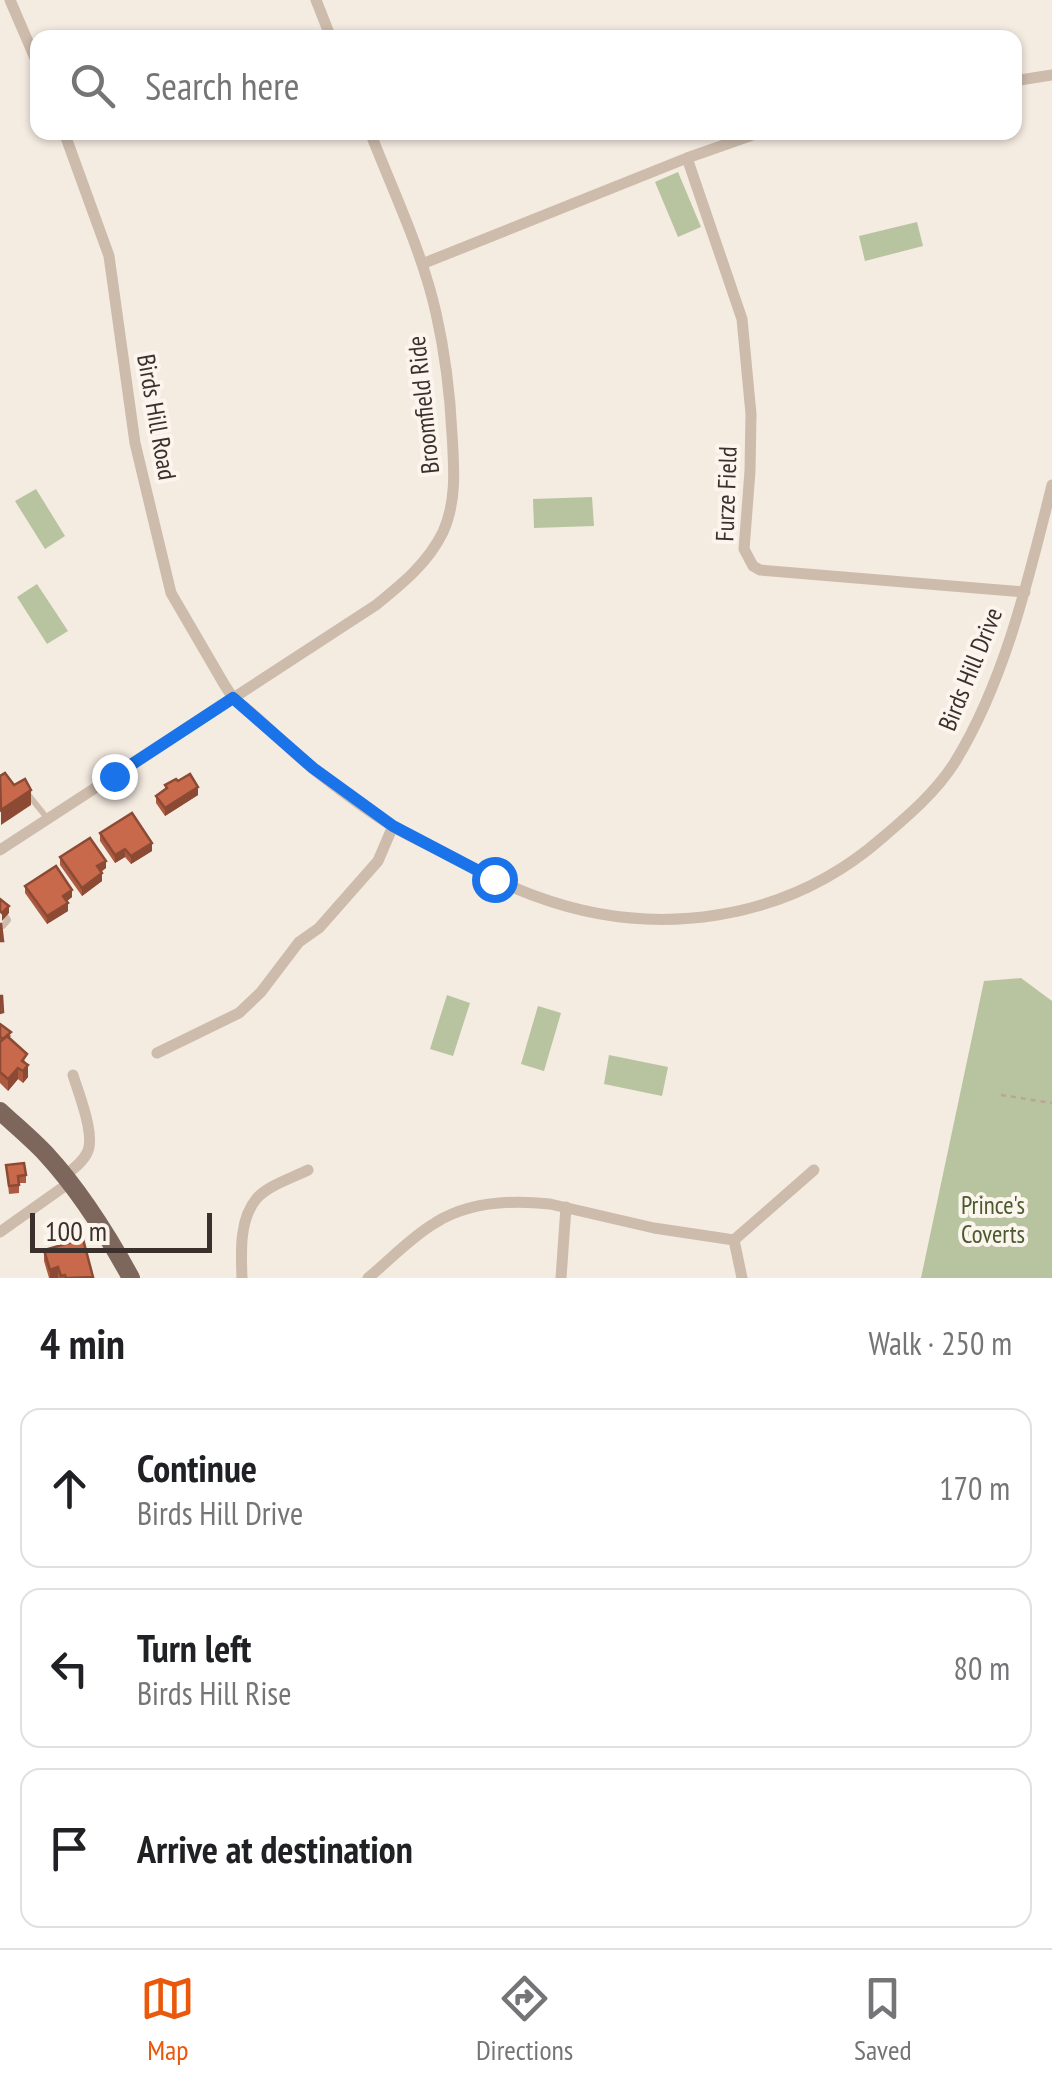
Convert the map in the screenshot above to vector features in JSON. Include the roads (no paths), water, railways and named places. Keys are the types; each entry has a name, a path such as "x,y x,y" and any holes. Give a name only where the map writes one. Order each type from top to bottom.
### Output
{"main road":[{"path":"0,1111 44,1152 66,1179 131,1278"}],"street":[{"path":"10,0 30,46"},
{"path":"321,2 330,30"},
{"path":"1022,79 1052,75"},
{"name":"Birds Hill Road","path":"67,140 109,256 135,442 171,593 233,698"},
{"name":"Broomfield Ride","path":"0,850 376,605 410,578 434,549 445,528 455,474 450,399 436,311 422,264 373,140"},
{"path":"422,264 738,140"},
{"name":"Furze Field","path":"687,158 742,319 752,414 744,549 753,566 760,570 1025,592"},
{"name":"Birds Hill Drive","path":"233,698 313,768 393,826 494,879 537,897 632,918 684,919 738,913 826,880 865,854 931,794 953,765 974,728 1005,650 1025,592 1052,484"},
{"path":"157,1054 239,1012 261,992 299,942 320,928 378,861 393,826"},
{"path":"0,1232 66,1179 88,1152 91,1140 74,1075"},
{"path":"242,1278 242,1237 251,1208 268,1190 308,1170"},
{"path":"368,1278 433,1224 456,1213 492,1204 550,1204 654,1228 734,1240 814,1170"},
{"path":"562,1278 566,1207"},
{"path":"734,1240 742,1278"}],"lane":[{"path":"25,790 48,819"},
{"path":"0,926 8,920 6,917"}],"park label":[{"name":"Prince's Coverts","path":"993,1220"}]}
